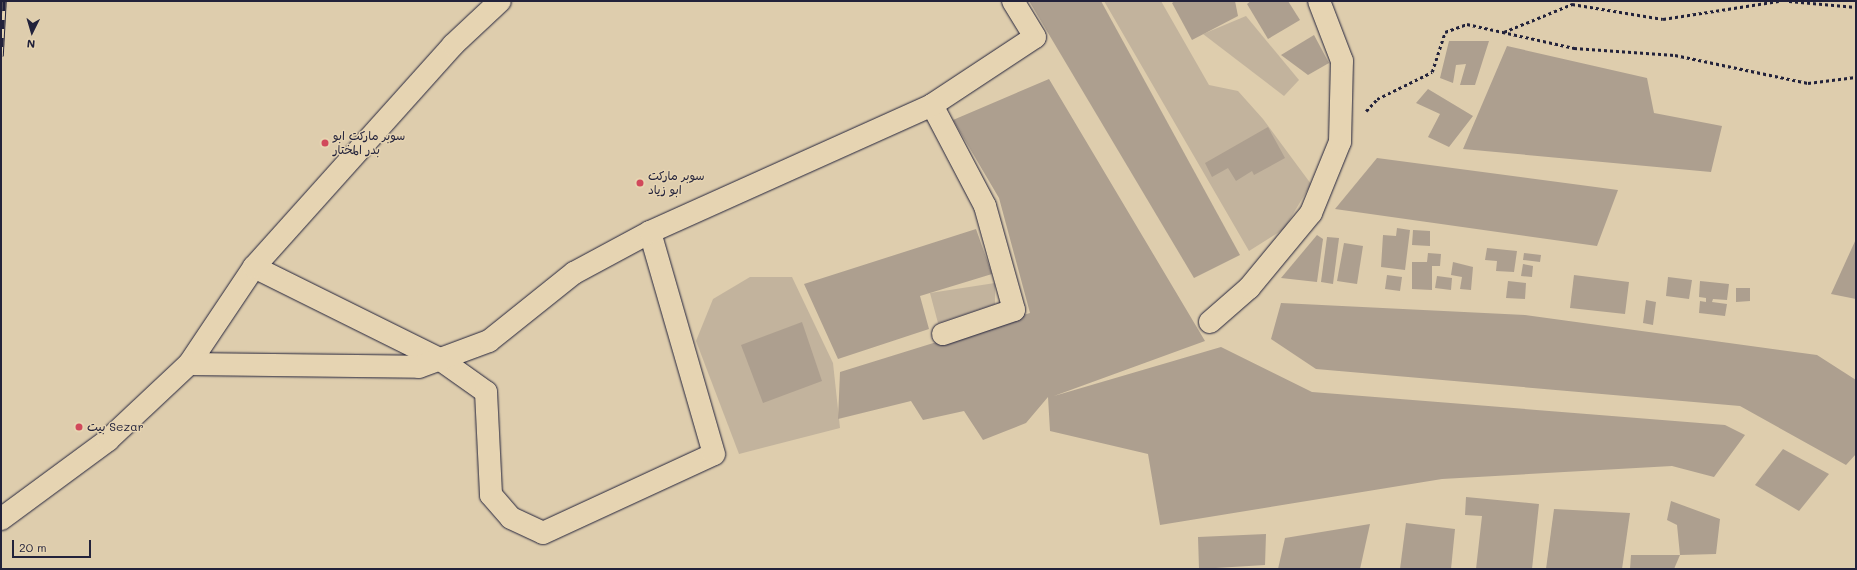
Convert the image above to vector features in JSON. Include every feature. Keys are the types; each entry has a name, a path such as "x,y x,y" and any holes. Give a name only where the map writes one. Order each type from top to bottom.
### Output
{"street":[{"path":"1,519 108,440 189,364 254,267 453,45 500,1"},
{"path":"189,364 419,367 489,341 574,273 650,232 932,105 1035,37 1013,1"},
{"path":"1210,322 1250,288 1311,213 1340,142 1342,61 1319,1"},
{"path":"932,105 985,206 1014,310 943,334"},
{"path":"254,267 441,360 486,392 491,494 512,518 544,533 714,454 650,232"}],"path":[{"path":"1503,32 1572,4 1662,19 1779,1"},
{"path":"1789,1 1856,7"},
{"path":"1340,142 1377,99 1432,72 1445,32 1467,24 1574,48 1674,55 1808,83 1856,77"}],"shaded area":[{"path":"1104,1 1161,1 1209,85 1238,91 1263,119 1311,184 1284,229 1249,251"},
{"path":"1246,16 1299,80 1284,96 1203,34"},
{"path":"750,277 792,277 833,363 840,428 739,454 696,341 713,299"},
{"path":"995,283 995,304 938,323 930,293"}],"building":[{"path":"1029,1 1101,1 1240,255 1194,278"},
{"path":"1175,1 1235,1 1238,16 1192,40 1172,3"},
{"path":"1251,1 1288,1 1300,20 1268,39 1247,4"},
{"path":"1314,35 1329,63 1308,75 1281,55"},
{"path":"1449,41 1489,41 1475,85 1460,85 1466,64 1456,65 1453,83 1440,78"},
{"path":"1507,46 1647,78 1654,113 1722,126 1711,172 1463,149"},
{"path":"1049,79 1205,341 1054,396 1221,347 1312,392 1725,425 1745,435 1714,477 1672,466 1442,479 1160,525 1148,454 1050,431 1048,397 1026,423 983,440 964,411 923,420 911,401 838,419 840,372 1030,313 999,198 953,120"},
{"path":"1428,89 1473,116 1449,147 1428,137 1440,114 1416,103"},
{"path":"1268,127 1285,158 1254,175 1252,171 1236,181 1228,168 1212,177 1205,163"},
{"path":"1377,158 1618,190 1597,246 1335,209"},
{"path":"1397,228 1410,230 1405,270 1381,267 1383,235 1396,236"},
{"path":"976,229 992,274 920,296 929,329 838,359 804,284"},
{"path":"1413,230 1430,231 1430,246 1412,245"},
{"path":"1317,235 1323,239 1317,282 1281,278"},
{"path":"1327,237 1339,238 1333,284 1321,282"},
{"path":"1856,239 1856,299 1831,294"},
{"path":"1344,243 1363,246 1357,284 1337,281"},
{"path":"1487,248 1517,251 1514,272 1496,271 1497,261 1485,260"},
{"path":"1428,253 1441,254 1440,266 1432,266 1432,290 1412,289 1412,262 1427,262"},
{"path":"1524,253 1541,255 1540,262 1523,260"},
{"path":"1453,262 1473,267 1471,290 1460,289 1462,277 1451,275"},
{"path":"1523,264 1533,266 1532,277 1521,276"},
{"path":"1387,275 1402,277 1400,291 1385,289"},
{"path":"1574,275 1629,282 1625,314 1570,308"},
{"path":"1437,276 1452,278 1451,290 1435,288"},
{"path":"1668,277 1692,280 1689,299 1666,296"},
{"path":"1508,281 1526,283 1525,299 1506,298"},
{"path":"1700,281 1729,284 1727,300 1713,299 1712,302 1727,304 1725,316 1699,313 1700,301 1706,302 1706,298 1699,297"},
{"path":"1736,288 1750,288 1750,301 1736,302"},
{"path":"1646,300 1656,302 1653,325 1643,323"},
{"path":"1281,303 1525,315 1817,355 1856,380 1856,454 1846,465 1740,406 1316,369 1271,339"},
{"path":"802,322 822,381 763,403 741,345"},
{"path":"1783,449 1829,474 1799,511 1755,485"},
{"path":"1466,497 1539,504 1532,569 1476,569 1482,516 1465,515"},
{"path":"1671,501 1720,519 1716,554 1680,555 1677,525 1667,520"},
{"path":"1554,509 1630,513 1622,569 1546,569"},
{"path":"1406,523 1455,529 1451,569 1400,569"},
{"path":"1370,524 1360,569 1278,569 1285,538"},
{"path":"1266,534 1265,565 1199,569 1198,537"},
{"path":"1631,555 1680,555 1674,569 1630,569"}],"railway":[{"path":"1,56 4,1"}],"place":[{"name":"سوبر ماركت ابو بدر المختار","path":"325,143"},
{"name":"سوبر ماركت ابو زياد","path":"640,183"},
{"name":"بيت Sezar","path":"79,427"}]}
